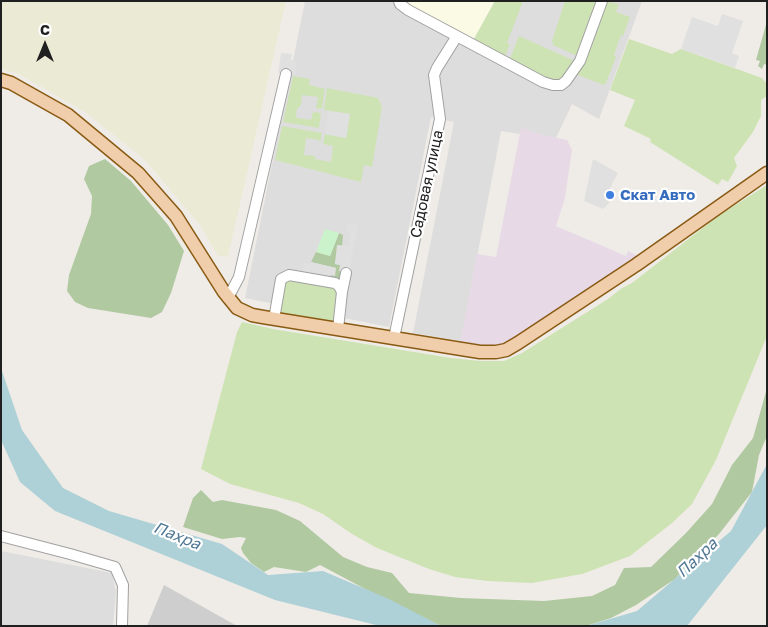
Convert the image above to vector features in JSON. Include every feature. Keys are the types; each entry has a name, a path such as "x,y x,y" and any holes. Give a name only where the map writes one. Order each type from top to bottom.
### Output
{"main road":[{"path":"1,80 11,83 68,115 138,173 176,216 228,298 237,308 244,312 274,319 480,352 506,350 636,264 767,172"}],"street":[{"path":"399,1 408,10 543,82 553,85 566,81 580,60 602,1"},
{"name":"Садовая улица","path":"394,338 440,119 434,75 436,68 457,36"},
{"path":"228,298 239,277 286,74"},
{"path":"338,329 346,273"},
{"path":"274,319 281,280 289,274 335,283 342,292"},
{"path":"1,536 114,567 123,585 122,626"}],"shaded area":[{"path":"1,1 286,1 228,257 218,256 200,225 145,160 85,112 19,74 1,69"},
{"path":"305,1 642,1 599,119 572,104 555,140 501,131 461,341 413,333 454,122 431,117 389,327 245,298"},
{"path":"403,1 495,1 474,39"},
{"path":"722,14 743,21 732,53 739,56 735,68 681,49 692,17 718,26"},
{"path":"281,53 292,54 291,60 297,61 295,75 278,73"},
{"path":"329,111 350,114 346,138 325,134"},
{"path":"521,128 567,140 572,150 565,198 556,226 626,256 628,251 636,255 634,261 506,350 459,349 477,254 496,257"},
{"path":"593,159 618,173 606,200 610,202 603,209 584,201"},
{"path":"349,224 358,225 349,273 339,271 340,265 335,264 337,245 349,246 350,235 346,230"},
{"path":"311,262 336,268 335,276 330,275 330,277 342,280 339,286 283,274 291,270 302,270 305,263 310,264"},
{"path":"1,551 112,573 116,591 113,626 1,626"},
{"path":"164,585 237,626 147,626"}],"green space":[{"path":"495,1 523,1 507,43 510,44 505,56 474,39"},
{"path":"565,1 599,1 580,54 575,55 553,45 552,41"},
{"path":"604,1 619,4 616,12 630,17 623,36 621,35 614,55 616,57 604,85 578,75 577,72"},
{"path":"767,21 767,65 764,64 762,69 758,66 760,61 756,60"},
{"path":"519,36 575,61 563,79 554,82 510,58"},
{"path":"629,39 672,54 681,49 762,78 767,84 767,96 761,100 761,116 753,132 734,158 737,166 728,182 722,179 718,185 650,142 651,139 624,126 635,100 610,90"},
{"path":"293,76 310,79 309,85 325,89 322,109 316,108 318,97 302,95 301,105 297,109 297,118 311,120 313,112 321,113 319,128 283,122"},
{"path":"327,88 378,98 382,107 372,167 364,165 361,182 275,160 282,126 322,133 320,143 319,140 306,138 304,155 315,156 315,159 331,162 333,146 323,144 325,134 346,138 350,114 324,110"},
{"path":"105,159 131,181 168,225 184,251 171,293 162,312 151,318 88,308 75,302 67,291 69,275 91,214 92,196 84,179 89,166"},
{"path":"767,185 767,336 716,460 692,504 672,523 630,556 582,574 532,583 455,577 429,569 377,548 323,514 299,503 230,484 201,469 237,332 242,322 273,329 451,358 504,361 522,353 632,283 718,216"},
{"path":"325,229 339,233 330,256 316,252"},
{"path":"339,233 343,235 342,246 338,245 335,264 340,265 343,272 342,280 330,277 336,268 311,262 316,252 330,256"},
{"path":"284,277 339,286 336,319 333,323 280,314"},
{"path":"767,388 767,436 759,455 752,492 719,534 675,579 636,605 611,618 586,626 441,626 320,565 306,572 274,567 264,572 251,563 243,553 241,548 246,538 222,539 183,527 193,498 201,490 213,502 222,500 276,510 300,521 343,557 367,567 392,573 409,593 461,598 544,601 592,596 615,585 624,568 651,567 712,504 732,465 753,438"}],"water":[{"name":"Пахра","path":"1,368 22,430 63,488 109,511 222,544 268,575 323,571 389,599 441,626 380,626 275,600 55,511 20,482 1,440"},
{"path":"767,464 767,525 687,626 586,626 637,611 731,531"}],"place":[{"name":"Скат Авто","path":"610,195"}]}
